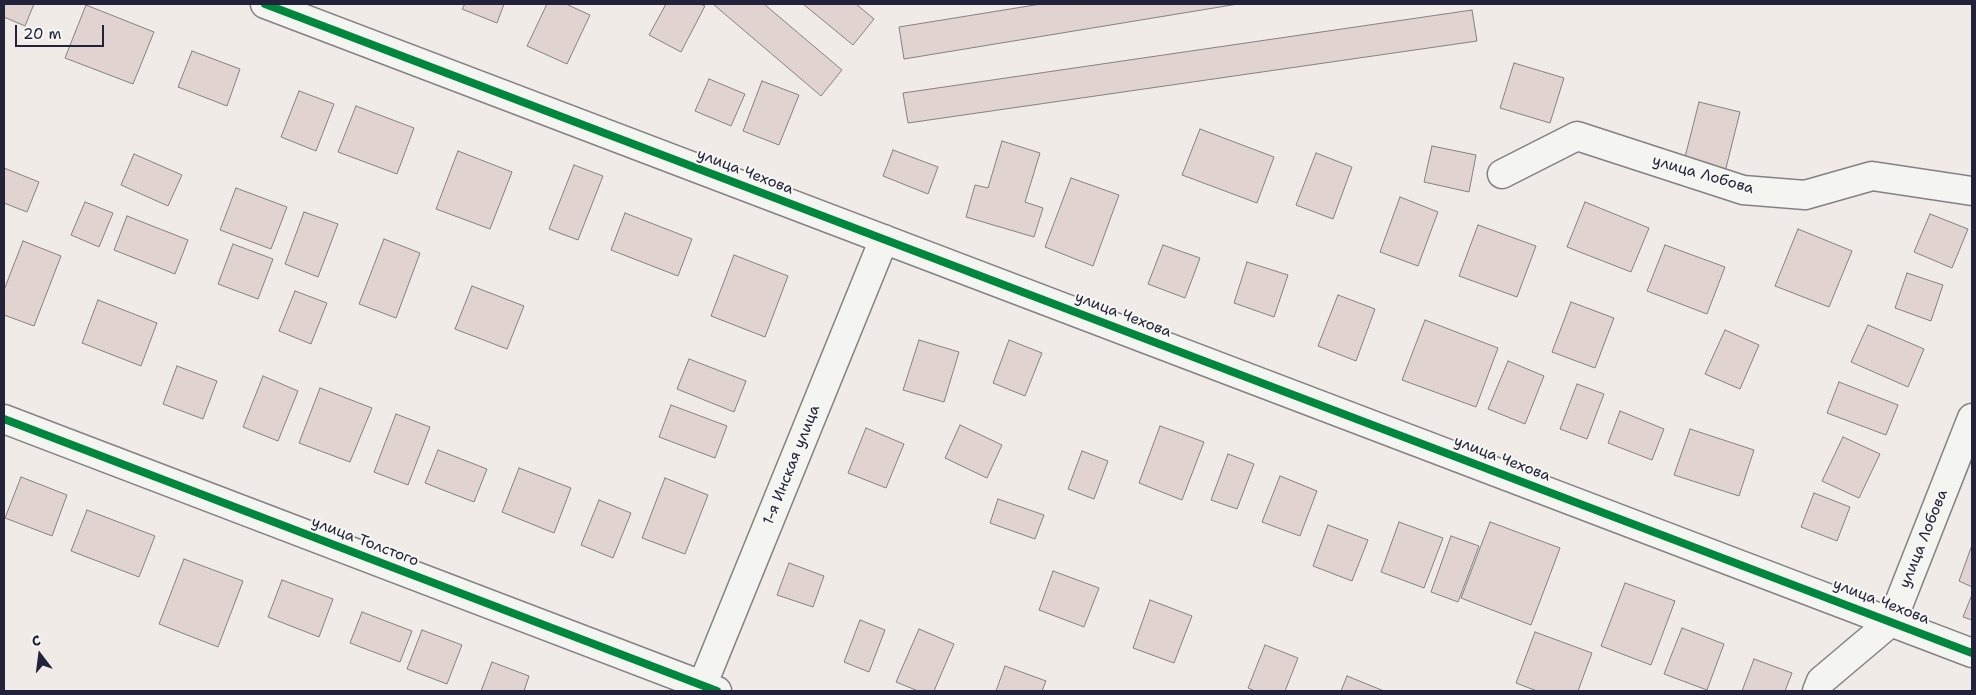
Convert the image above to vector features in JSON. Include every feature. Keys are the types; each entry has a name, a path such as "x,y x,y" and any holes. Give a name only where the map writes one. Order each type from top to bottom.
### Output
{"street":[{"name":"улица Чехова","path":"265,4 1972,653"},
{"name":"улица Лобова","path":"1502,174 1577,136 1743,190 1805,195 1872,176 1972,191"},
{"name":"1-я Инская улица","path":"707,689 884,239"},
{"name":"улица Лобова","path":"1817,691 1821,681 1892,621 1972,418"},
{"name":"улица Толстого","path":"4,419 707,689"}],"building":[{"path":"4,4 34,4 25,26 4,17"},
{"path":"465,4 504,4 497,23 462,9"},
{"path":"547,4 566,4 590,15 567,64 527,46"},
{"path":"666,4 700,4 705,6 681,52 649,35"},
{"path":"713,4 764,4 842,70 821,96"},
{"path":"803,4 856,4 874,19 853,45"},
{"path":"1041,4 1238,4 904,59 899,27"},
{"path":"86,5 154,32 133,84 65,58"},
{"path":"1472,10 1477,41 908,123 903,93"},
{"path":"192,51 240,69 227,106 178,87"},
{"path":"1514,63 1564,78 1550,123 1500,108"},
{"path":"709,79 745,94 731,126 695,111"},
{"path":"762,81 799,95 779,145 743,131"},
{"path":"299,91 334,104 316,151 281,137"},
{"path":"1699,102 1740,112 1725,172 1684,161"},
{"path":"356,106 414,128 397,174 338,152"},
{"path":"1200,129 1274,157 1257,203 1182,175"},
{"path":"1002,141 1040,153 1025,202 1043,208 1034,237 966,217 975,185 988,188"},
{"path":"1432,146 1476,155 1469,192 1424,182"},
{"path":"893,150 938,167 928,194 883,176"},
{"path":"458,151 512,172 490,229 436,209"},
{"path":"1316,153 1352,167 1333,219 1296,205"},
{"path":"134,154 182,175 168,206 121,185"},
{"path":"574,165 603,176 578,240 549,229"},
{"path":"4,168 39,182 27,212 4,203"},
{"path":"1071,178 1119,195 1093,266 1045,247"},
{"path":"236,188 287,207 271,249 220,230"},
{"path":"1400,197 1438,212 1418,266 1380,252"},
{"path":"85,202 113,213 99,247 71,235"},
{"path":"1585,202 1649,228 1631,272 1567,247"},
{"path":"304,212 338,224 318,277 285,264"},
{"path":"625,213 692,239 678,276 611,250"},
{"path":"1930,214 1968,229 1952,268 1914,252"},
{"path":"127,216 188,240 175,274 114,250"},
{"path":"1478,225 1536,246 1517,297 1459,276"},
{"path":"1798,229 1852,251 1829,307 1775,286"},
{"path":"384,239 420,253 396,318 359,304"},
{"path":"23,241 61,256 34,326 4,315 4,290"},
{"path":"233,244 273,259 258,299 218,284"},
{"path":"1163,245 1200,258 1185,298 1148,284"},
{"path":"1665,245 1725,267 1707,314 1647,291"},
{"path":"734,255 788,276 765,337 711,316"},
{"path":"1247,262 1288,275 1274,317 1234,303"},
{"path":"1907,273 1943,285 1931,321 1895,308"},
{"path":"472,286 524,306 507,349 455,329"},
{"path":"295,291 327,303 311,344 279,331"},
{"path":"1338,295 1375,309 1356,361 1318,346"},
{"path":"98,300 157,323 141,366 82,343"},
{"path":"1571,302 1614,318 1595,368 1552,352"},
{"path":"1425,320 1498,348 1476,407 1402,380"},
{"path":"1868,325 1924,349 1908,387 1851,362"},
{"path":"1725,330 1759,345 1740,389 1705,374"},
{"path":"919,340 959,352 944,402 903,390"},
{"path":"1009,340 1042,353 1025,396 993,383"},
{"path":"689,359 746,381 734,412 677,389"},
{"path":"1508,361 1544,376 1525,424 1488,409"},
{"path":"177,366 217,381 203,419 163,404"},
{"path":"263,376 298,391 278,441 243,427"},
{"path":"1839,382 1898,405 1886,435 1827,413"},
{"path":"1577,384 1604,394 1587,439 1560,429"},
{"path":"320,388 372,408 350,462 299,443"},
{"path":"671,405 727,426 715,458 659,437"},
{"path":"1620,411 1664,429 1652,460 1608,443"},
{"path":"396,414 430,427 408,485 374,472"},
{"path":"960,425 1002,445 987,478 945,458"},
{"path":"1160,426 1204,442 1182,500 1139,483"},
{"path":"866,428 904,444 886,488 848,473"},
{"path":"1690,429 1754,450 1739,496 1674,475"},
{"path":"1843,437 1880,454 1859,498 1822,481"},
{"path":"438,450 487,469 474,502 425,483"},
{"path":"1082,451 1108,461 1094,499 1068,489"},
{"path":"1228,454 1254,464 1237,509 1211,500"},
{"path":"519,468 571,488 554,533 502,512"},
{"path":"1280,476 1317,491 1300,536 1262,522"},
{"path":"21,477 67,495 52,536 5,518"},
{"path":"665,478 708,495 685,554 642,538"},
{"path":"1814,493 1850,507 1837,541 1801,527"},
{"path":"998,499 1044,515 1035,539 990,523"},
{"path":"599,500 631,513 613,558 581,545"},
{"path":"87,510 155,536 139,577 71,551"},
{"path":"1399,522 1443,538 1424,588 1381,572"},
{"path":"1490,522 1560,548 1531,625 1461,598"},
{"path":"1328,525 1368,540 1352,581 1313,566"},
{"path":"1451,536 1479,546 1458,602 1431,592"},
{"path":"1972,545 1972,587 1959,581"},
{"path":"184,559 243,581 218,647 159,624"},
{"path":"789,563 824,576 813,607 777,595"},
{"path":"1053,571 1099,588 1084,627 1039,610"},
{"path":"282,580 333,599 319,637 268,617"},
{"path":"1625,583 1675,601 1651,665 1601,646"},
{"path":"1972,597 1972,620 1963,617"},
{"path":"1150,600 1192,616 1174,663 1133,648"},
{"path":"362,612 412,631 400,662 350,643"},
{"path":"860,620 885,630 869,672 844,662"},
{"path":"1682,628 1724,644 1707,690 1664,674"},
{"path":"919,629 954,644 934,691 918,691 896,682"},
{"path":"422,630 462,645 447,684 407,669"},
{"path":"1535,632 1592,653 1578,691 1537,691 1516,683"},
{"path":"1265,645 1298,658 1285,691 1255,691 1248,688"},
{"path":"1754,659 1792,673 1785,691 1742,691"},
{"path":"492,662 529,676 524,691 481,691"},
{"path":"1005,666 1046,681 1042,691 996,691"},
{"path":"1347,676 1384,691 1341,691"}],"cycle path":[{"path":"265,4 1972,653"},
{"path":"4,419 717,691"}]}
